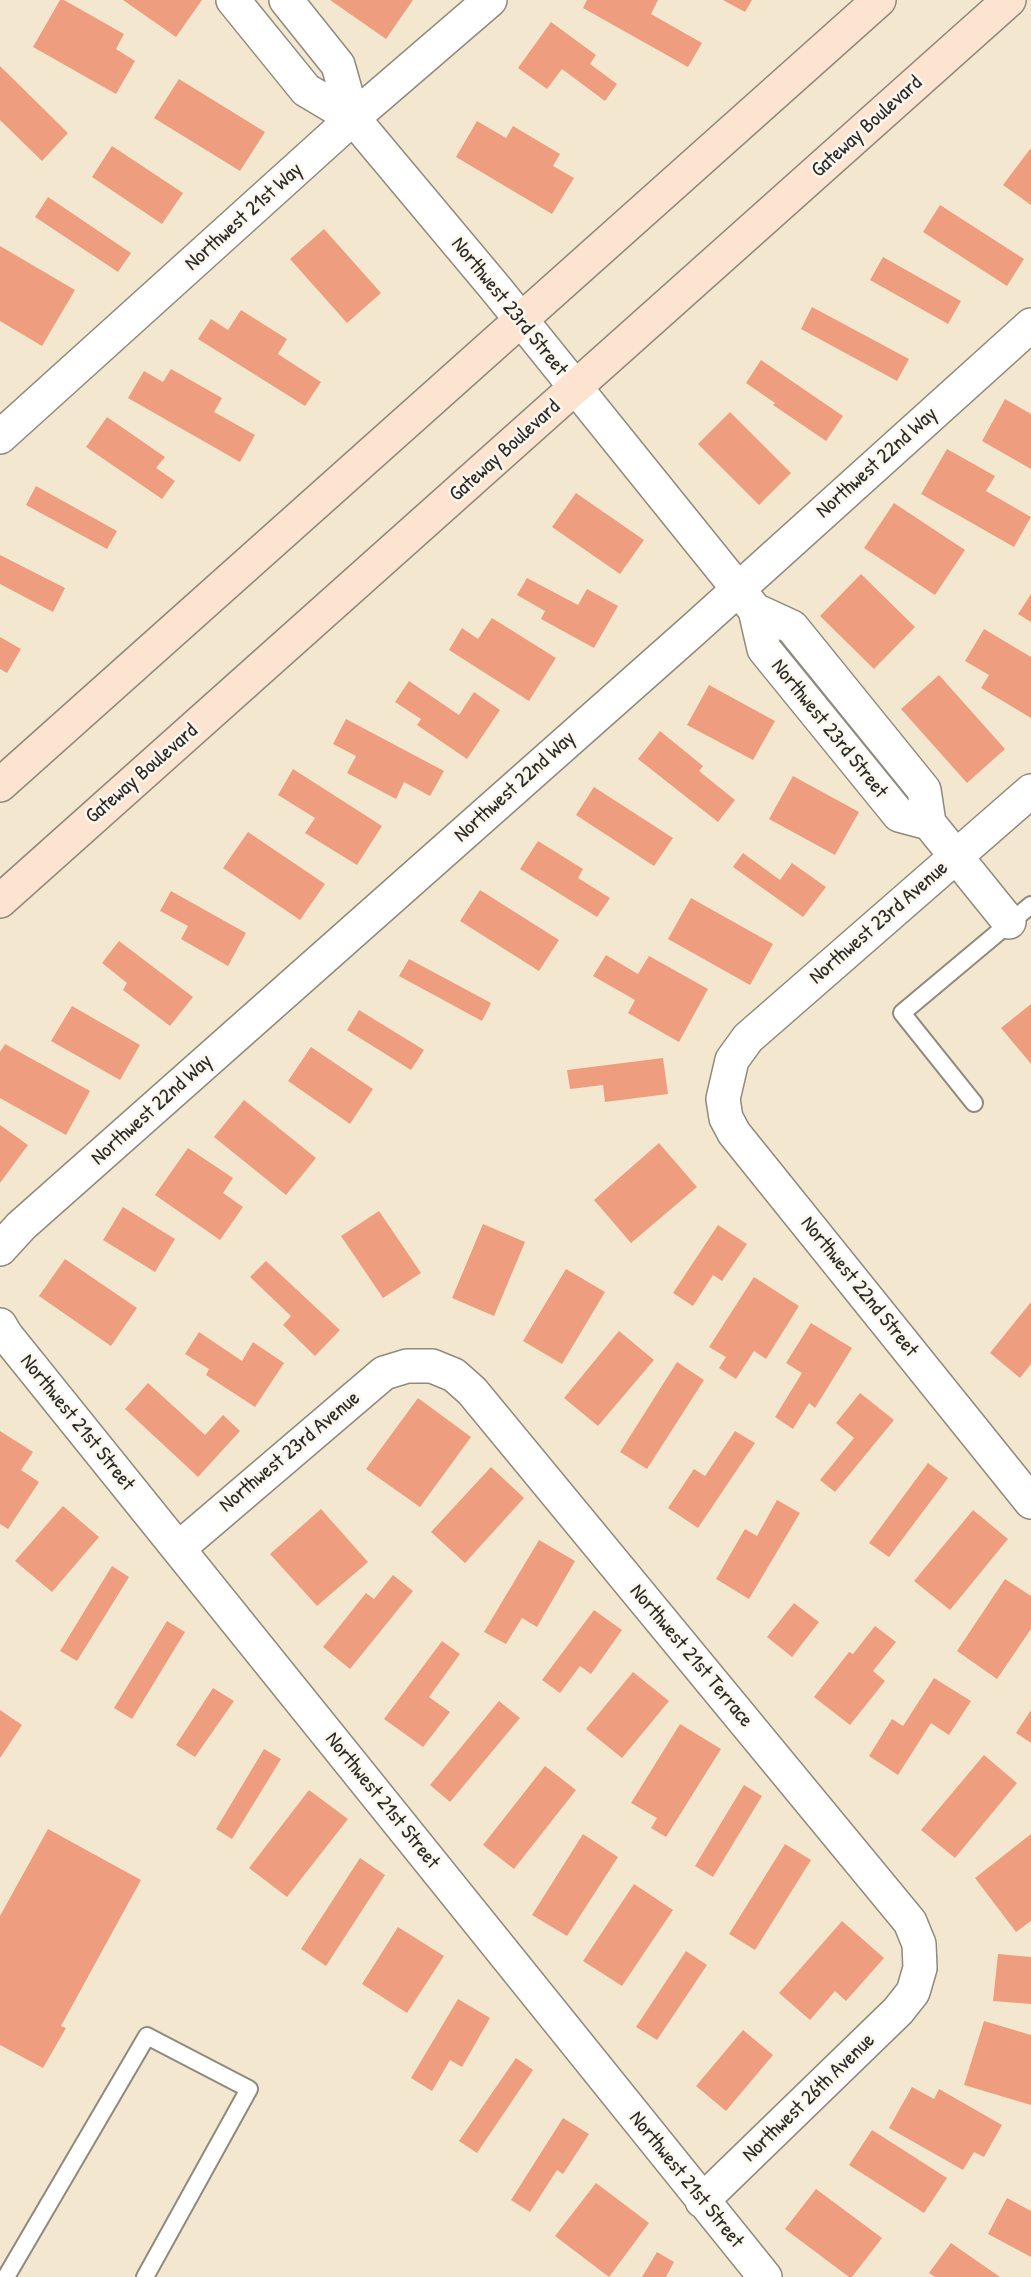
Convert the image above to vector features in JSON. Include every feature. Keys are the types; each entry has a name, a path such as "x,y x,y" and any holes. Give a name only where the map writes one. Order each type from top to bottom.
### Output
{"main road":[{"path":"0,785 879,0"},
{"name":"Gateway Boulevard","path":"0,900 1009,0"}],"street":[{"name":"Northwest 23rd Street","path":"233,0 306,90 353,118 575,388 746,599 764,649 898,815 929,824 955,856 1020,914"},
{"name":"Northwest 23rd Street","path":"286,0 338,64 353,118"},
{"name":"Northwest 21st Way","path":"0,437 353,118 490,0"},
{"name":"Northwest 22nd Way","path":"0,1249 30,1218 746,599 1031,325"},
{"name":"Northwest 23rd Avenue","path":"732,1060 748,1038 1031,791"},
{"name":"Northwest 22nd Street","path":"732,1060 723,1099 726,1118 735,1133 1031,1502"},
{"name":"Northwest 21st Street","path":"0,1325 765,2277"},
{"name":"Northwest 23rd Avenue","path":"178,1548 384,1373 407,1366"},
{"name":"Northwest 21st Terrace","path":"407,1366 432,1366 454,1375 472,1391 910,1922 919,1944 920,1960 913,1992"},
{"name":"Northwest 26th Avenue","path":"702,2201 898,2012 913,1992"}],"lane":[{"path":"974,1103 902,1013 1020,914"},
{"path":"6,2277 147,2036 249,2089 145,2277"}],"building":[{"path":"60,0 64,0 124,34 116,49 135,61 116,94 33,47"},
{"path":"123,0 202,0 176,37"},
{"path":"330,0 413,0 386,39"},
{"path":"587,0 658,0 651,14 702,43 688,67 583,8"},
{"path":"723,0 752,0 745,12"},
{"path":"551,22 596,55 590,64 617,84 605,101 562,69 547,89 518,68"},
{"path":"0,66 68,133 42,161 0,120"},
{"path":"179,79 265,132 240,171 154,118"},
{"path":"477,121 506,138 513,126 560,154 553,166 574,178 552,214 456,157"},
{"path":"112,146 183,193 162,224 92,177"},
{"path":"1031,150 1031,205 1003,185"},
{"path":"48,197 131,253 118,272 35,217"},
{"path":"940,205 1024,259 1007,286 923,232"},
{"path":"324,229 381,293 347,323 290,259"},
{"path":"0,246 75,290 42,346 0,321"},
{"path":"883,257 961,301 948,324 870,280"},
{"path":"812,307 909,359 897,381 801,329"},
{"path":"241,310 287,339 278,354 321,382 305,406 198,339 211,319 228,330"},
{"path":"761,360 843,416 826,441 773,405 775,403 746,383"},
{"path":"171,369 222,398 214,412 255,435 240,462 128,398 144,371 163,382"},
{"path":"1005,399 1031,414 1031,469 982,441"},
{"path":"730,412 791,473 759,505 698,444"},
{"path":"107,417 165,457 156,468 175,481 162,499 86,447"},
{"path":"947,449 995,476 986,491 1031,517 1014,547 921,494"},
{"path":"36,486 117,531 107,549 26,505"},
{"path":"576,493 644,540 620,574 552,527"},
{"path":"894,503 965,550 935,595 864,548"},
{"path":"0,555 65,588 53,612 0,584"},
{"path":"861,574 915,627 874,669 820,616"},
{"path":"527,578 578,605 587,589 618,606 594,648 541,619 545,611 517,595"},
{"path":"1031,594 1031,622 1018,614"},
{"path":"492,618 556,658 529,701 449,650 462,628 478,639"},
{"path":"984,629 1031,657 1031,718 981,688 989,675 965,661"},
{"path":"0,637 21,649 7,673 0,669"},
{"path":"939,675 1005,749 967,783 901,709"},
{"path":"409,681 459,715 474,692 500,710 467,759 417,725 421,719 395,702"},
{"path":"709,685 775,721 753,760 687,725"},
{"path":"346,719 444,771 430,796 404,782 396,799 347,773 356,756 333,744"},
{"path":"660,731 703,766 699,771 735,800 718,822 638,759"},
{"path":"293,769 382,826 357,865 305,833 315,818 278,795"},
{"path":"793,776 859,812 835,855 769,819"},
{"path":"594,787 673,838 654,866 576,815"},
{"path":"248,832 325,884 300,920 223,868"},
{"path":"538,841 583,869 578,878 610,898 597,917 520,869"},
{"path":"743,853 780,880 792,863 826,887 803,917 733,867"},
{"path":"480,890 559,940 539,971 460,921"},
{"path":"171,891 246,933 228,966 181,939 188,926 160,911"},
{"path":"691,898 773,944 750,985 668,939"},
{"path":"119,941 193,997 170,1026 123,990 127,983 102,963"},
{"path":"606,955 638,974 649,956 708,989 679,1042 628,1013 635,1000 593,976"},
{"path":"409,959 491,1003 482,1021 399,976"},
{"path":"1031,1004 1031,1064 1001,1028"},
{"path":"72,1006 140,1045 120,1080 51,1041"},
{"path":"359,1010 424,1050 411,1070 347,1030"},
{"path":"5,1044 90,1091 66,1135 0,1098 0,1052"},
{"path":"311,1047 373,1089 350,1124 288,1081"},
{"path":"663,1058 668,1094 605,1102 603,1085 570,1089 567,1070"},
{"path":"244,1100 316,1158 286,1195 214,1137"},
{"path":"0,1125 28,1145 0,1183"},
{"path":"659,1143 697,1187 631,1243 594,1200"},
{"path":"188,1148 233,1178 223,1193 243,1207 220,1240 155,1195"},
{"path":"123,1207 175,1239 155,1272 103,1240"},
{"path":"379,1211 421,1273 383,1298 341,1236"},
{"path":"483,1224 525,1242 494,1316 452,1298"},
{"path":"718,1225 747,1244 722,1281 713,1275 693,1306 673,1293"},
{"path":"65,1259 137,1308 111,1346 39,1296"},
{"path":"266,1261 340,1330 315,1356 283,1325 291,1316 250,1277"},
{"path":"566,1269 605,1292 562,1364 523,1341"},
{"path":"754,1277 799,1306 766,1359 754,1351 736,1379 719,1368 726,1357 709,1347"},
{"path":"1031,1302 1031,1364 1020,1378 990,1353"},
{"path":"811,1323 852,1348 815,1408 809,1403 793,1429 775,1417 802,1373 786,1363"},
{"path":"619,1331 654,1360 598,1426 564,1398"},
{"path":"199,1332 242,1361 253,1342 284,1363 255,1407 206,1375 209,1369 185,1354"},
{"path":"677,1362 704,1380 647,1469 620,1452"},
{"path":"148,1383 205,1435 223,1415 240,1431 198,1477 125,1409"},
{"path":"860,1393 894,1420 835,1492 820,1480 854,1438 836,1423"},
{"path":"418,1398 471,1437 420,1507 366,1469"},
{"path":"0,1431 33,1452 21,1470 39,1482 8,1529 0,1524"},
{"path":"735,1431 755,1443 698,1528 668,1508 694,1469 705,1476"},
{"path":"928,1463 948,1478 889,1557 869,1543"},
{"path":"491,1467 524,1498 465,1563 431,1532"},
{"path":"777,1500 800,1513 749,1599 716,1579 745,1529 757,1536"},
{"path":"63,1506 99,1537 52,1592 15,1561"},
{"path":"321,1509 368,1562 317,1606 270,1554"},
{"path":"973,1510 1008,1539 950,1610 914,1581"},
{"path":"539,1540 575,1561 537,1627 522,1618 506,1644 484,1632"},
{"path":"112,1566 129,1577 77,1661 60,1651"},
{"path":"393,1575 413,1591 350,1669 323,1647 366,1593 374,1599"},
{"path":"1005,1579 1031,1596 1031,1629 997,1679 957,1651"},
{"path":"794,1603 819,1622 792,1657 767,1637"},
{"path":"594,1610 622,1630 591,1674 580,1666 560,1693 542,1680"},
{"path":"167,1621 185,1632 132,1719 114,1708"},
{"path":"875,1626 896,1642 873,1671 885,1681 850,1725 814,1697 849,1652 853,1654"},
{"path":"442,1641 460,1654 429,1697 450,1712 423,1747 384,1719"},
{"path":"633,1672 669,1701 622,1758 586,1729"},
{"path":"934,1678 971,1701 949,1735 931,1723 898,1775 869,1756 892,1719 903,1726"},
{"path":"213,1688 234,1701 195,1757 176,1745"},
{"path":"499,1701 520,1718 450,1802 430,1785"},
{"path":"0,1710 22,1725 0,1758"},
{"path":"1031,1710 1031,1743 1016,1733"},
{"path":"680,1724 721,1749 666,1837 651,1828 657,1818 631,1803"},
{"path":"264,1749 281,1759 232,1839 216,1829"},
{"path":"984,1755 1017,1783 955,1858 921,1830"},
{"path":"545,1766 576,1790 514,1869 483,1845"},
{"path":"744,1785 762,1796 713,1877 695,1866"},
{"path":"309,1790 348,1819 287,1897 249,1868"},
{"path":"48,1829 141,1880 61,2026 66,2028 43,2068 0,2045 0,1916"},
{"path":"583,1834 618,1857 567,1936 532,1915"},
{"path":"1031,1834 1031,1921 1016,1932 975,1878"},
{"path":"785,1844 811,1860 755,1950 729,1934"},
{"path":"360,1858 385,1875 326,1966 301,1949"},
{"path":"634,1884 673,1910 622,1986 583,1961"},
{"path":"842,1921 884,1958 846,2001 835,1991 810,2020 779,1993"},
{"path":"398,1927 444,1956 407,2013 362,1984"},
{"path":"686,1951 707,1965 657,2040 636,2027"},
{"path":"998,1954 1031,1957 1031,2004 993,2001"},
{"path":"458,1999 490,2018 462,2067 450,2060 432,2091 411,2078"},
{"path":"984,2021 1031,2035 1031,2105 964,2085"},
{"path":"743,2030 773,2055 726,2111 696,2086"},
{"path":"516,2058 533,2070 477,2153 459,2141"},
{"path":"912,2087 934,2099 939,2089 1002,2125 984,2157 974,2152 963,2170 889,2128"},
{"path":"563,2118 589,2134 563,2174 557,2170 530,2212 511,2200"},
{"path":"872,2130 947,2178 924,2213 849,2165"},
{"path":"596,2183 649,2223 609,2277 555,2236"},
{"path":"816,2189 882,2238 852,2277 785,2229"},
{"path":"1007,2198 1031,2211 1031,2257 988,2234"},
{"path":"951,2243 1000,2277 935,2277 929,2273"},
{"path":"657,2252 674,2262 666,2277 642,2277"}]}
